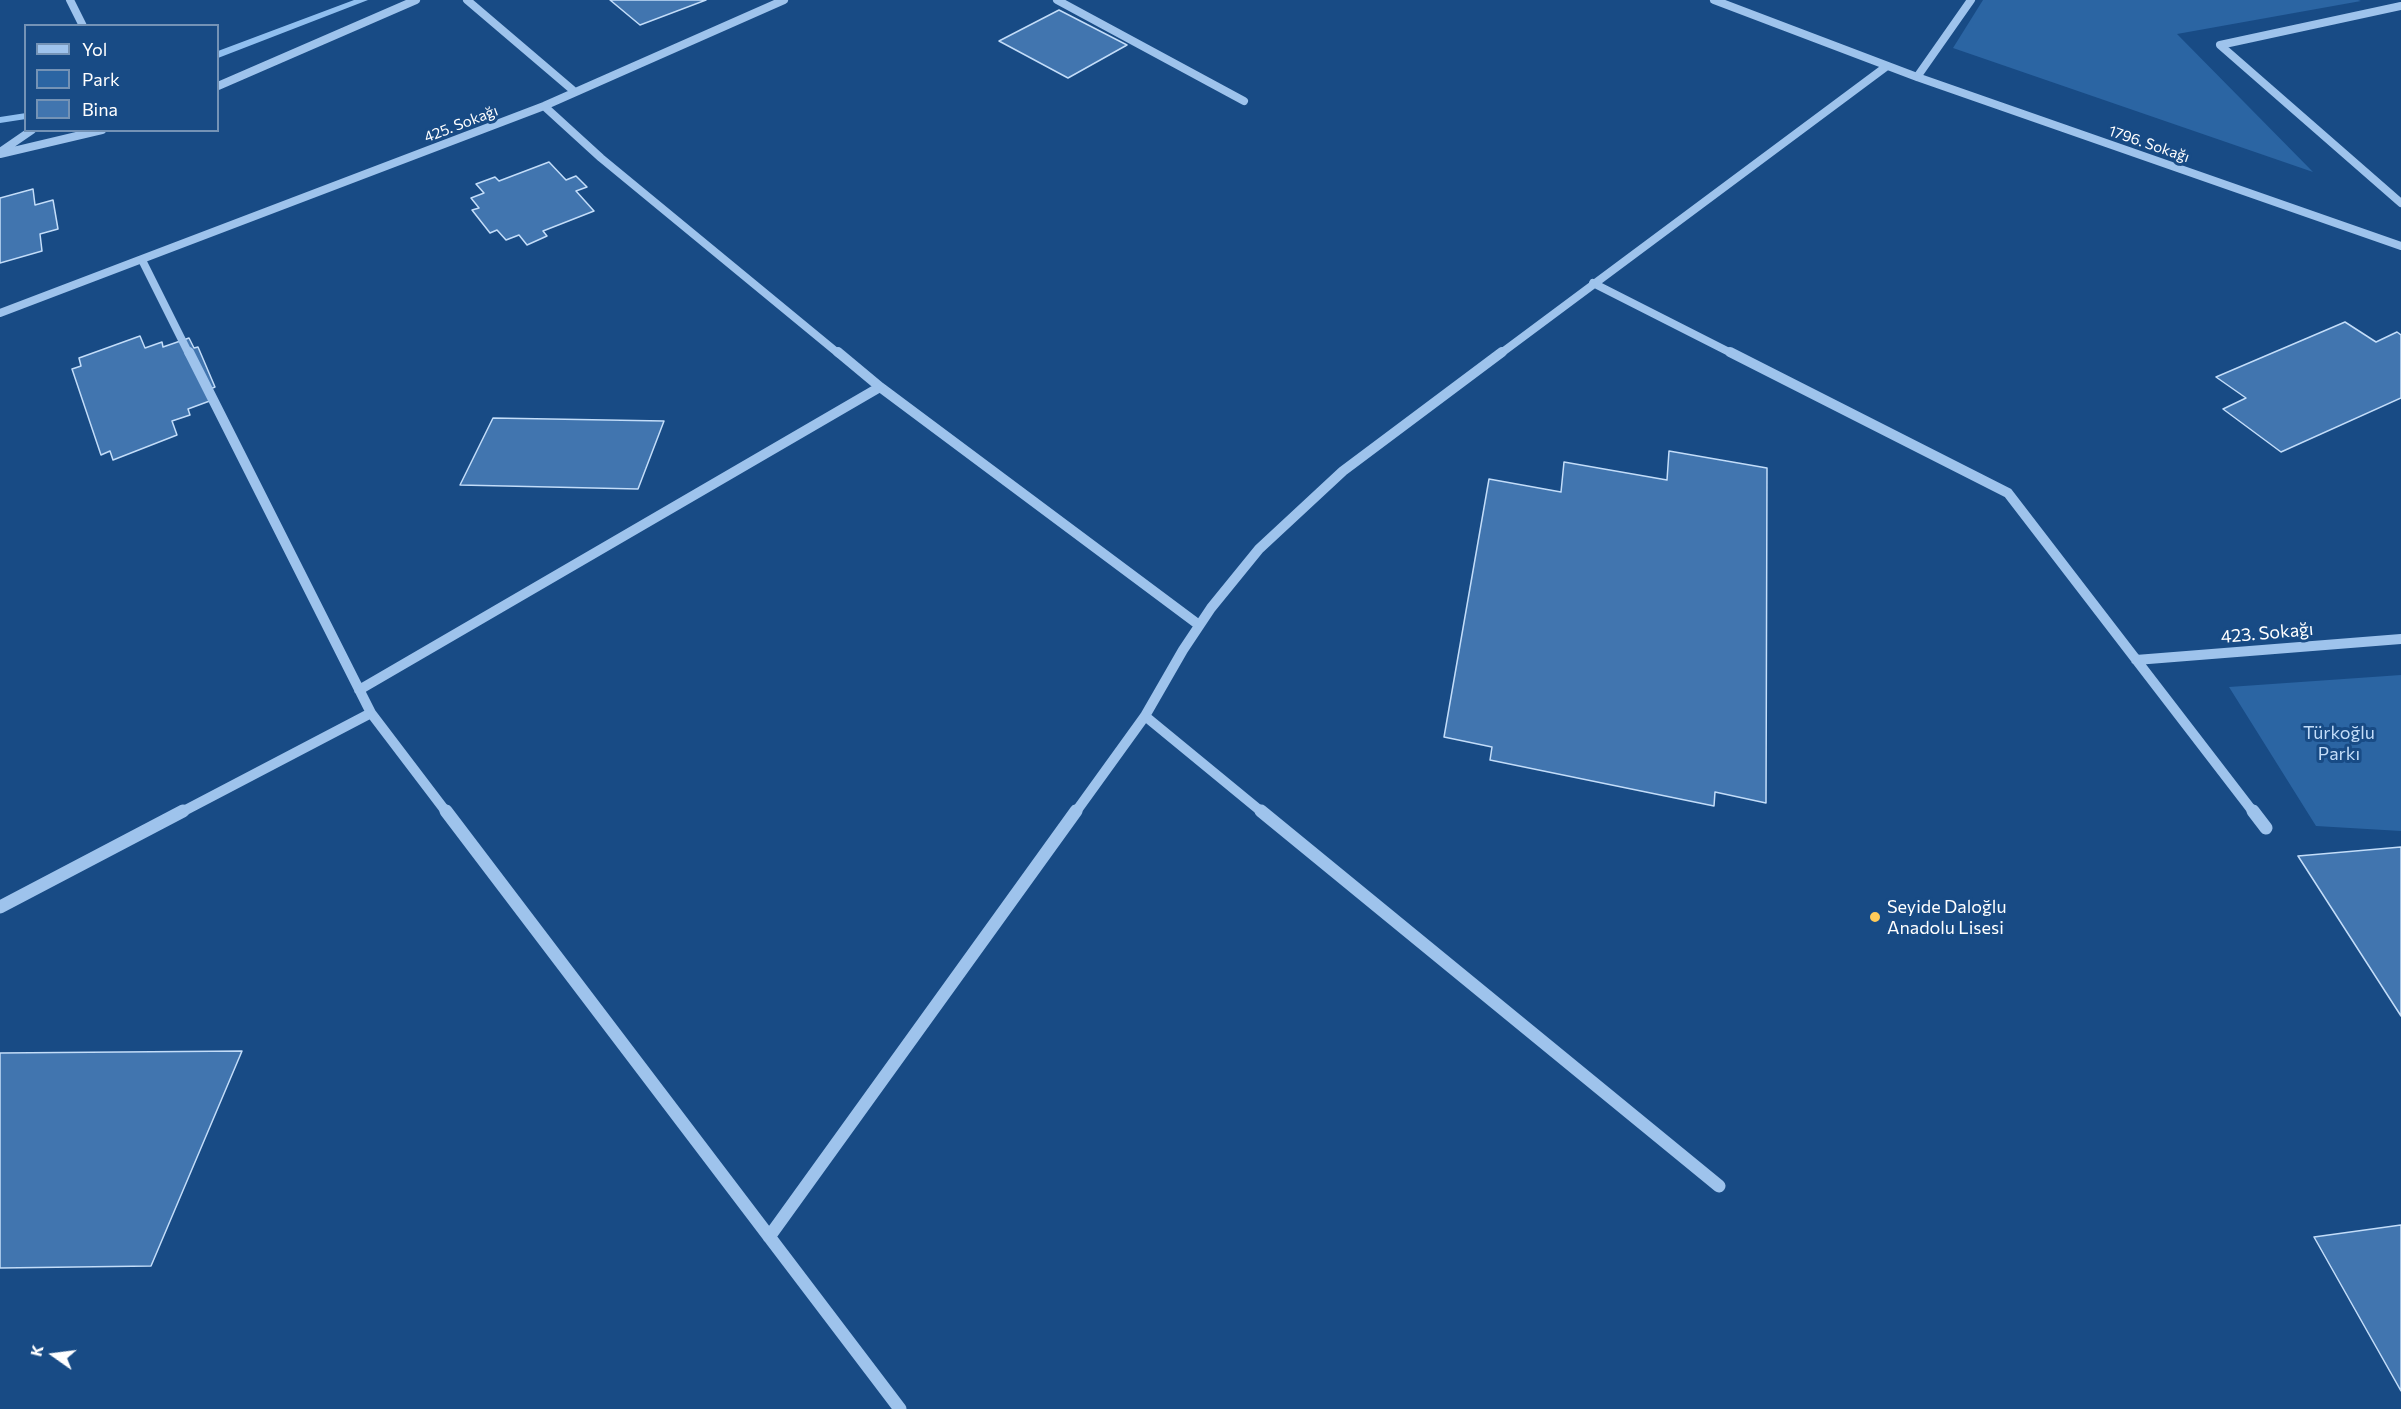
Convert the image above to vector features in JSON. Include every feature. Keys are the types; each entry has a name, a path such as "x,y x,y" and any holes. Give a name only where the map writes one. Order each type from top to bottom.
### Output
{"street":[{"path":"70,0 82,24"},
{"path":"219,86 416,0"},
{"path":"467,0 575,93"},
{"name":"425. Sokağı","path":"0,313 544,106 784,0"},
{"path":"1057,0 1244,101"},
{"name":"1796. Sokağı","path":"1714,0 1917,77 2401,246"},
{"path":"1917,77 1971,0"},
{"path":"2401,6 2220,45 2401,203"},
{"path":"770,1238 1145,716 1178,655 1217,599 1258,549 1300,508 1344,471 1593,283 1887,66"},
{"path":"544,106 601,158 880,387 1199,625"},
{"path":"0,153 29,132"},
{"path":"0,153 93,132"},
{"path":"142,260 371,713 900,1409"},
{"path":"1593,283 2008,494 2266,828"},
{"path":"359,690 880,387"},
{"name":"423. Sokağı","path":"2136,660 2401,639"},
{"path":"0,907 371,713"},
{"path":"1145,716 1719,1186"}],"green space":[{"path":"1983,0 2361,1 2177,34 2313,172 1953,48"},
{"name":"Türkoğlu Parkı","path":"2401,675 2401,831 2316,826 2229,687"}],"building":[{"path":"610,0 706,0 640,25"},
{"path":"1059,10 1127,45 1068,78 999,41"},
{"path":"549,162 566,180 576,176 587,187 576,191 594,211 543,231 547,236 527,245 519,235 506,240 497,230 490,233 472,210 479,208 471,198 484,193 476,184 495,177 499,181"},
{"path":"33,189 35,205 53,200 58,229 40,234 42,251 0,263 0,198"},
{"path":"2345,322 2376,342 2397,332 2401,335 2401,398 2281,452 2223,409 2246,398 2216,377"},
{"path":"140,336 145,348 162,342 163,347 189,338 194,348 198,347 215,387 210,389 215,399 188,409 190,415 172,421 177,435 113,460 110,451 101,455 72,369 81,366 79,358"},
{"path":"493,418 664,421 638,489 460,485"},
{"path":"1669,451 1767,468 1766,803 1715,792 1714,806 1490,760 1492,747 1444,737 1489,479 1561,492 1564,462 1667,480"},
{"path":"2401,847 2401,1016 2298,856"},
{"path":"242,1051 151,1266 0,1268 0,1053"},
{"path":"2401,1225 2401,1391 2314,1237"}],"waterway":[{"path":"219,55 363,0"},
{"path":"0,120 24,116"}],"place":[{"name":"Seyide Daloğlu Anadolu Lisesi","path":"1875,917"}]}
